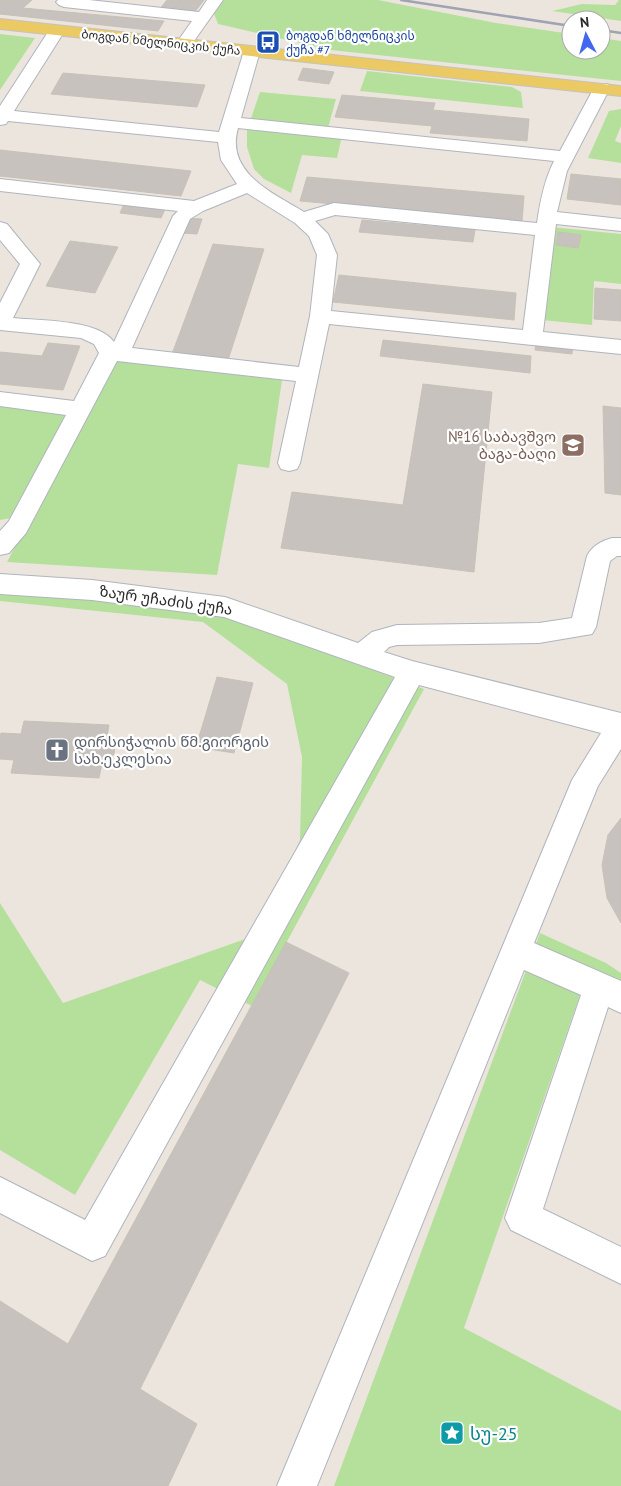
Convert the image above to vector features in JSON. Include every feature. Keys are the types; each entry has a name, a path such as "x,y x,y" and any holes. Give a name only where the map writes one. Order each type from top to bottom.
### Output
{"main road":[{"name":"ბოგდან ხმელნიცკის ქუჩა","path":"0,24 56,32 621,91"}],"street":[{"path":"183,45 215,0"},
{"path":"64,2 203,17"},
{"path":"56,32 2,117 229,130 565,157"},
{"path":"252,51 229,130 230,160 248,186 302,219 318,234 327,255 320,316 289,463"},
{"path":"532,338 549,201 558,170 602,88"},
{"path":"0,185 196,207"},
{"path":"0,546 18,527 80,409 114,353 182,216 196,207 248,186"},
{"path":"302,219 334,209 547,223 621,225"},
{"path":"0,228 30,264 0,323 85,332 101,339 114,353 308,375"},
{"path":"320,316 621,347"},
{"path":"0,400 80,409"},
{"path":"363,654 381,639 397,635 539,632 583,627 599,556 612,547 621,547"},
{"name":"ზაურ უჩაძის ქუჩა","path":"0,584 92,590 225,607 412,672 620,726"},
{"path":"0,1194 92,1243 412,672"},
{"path":"297,1486 586,780 620,726"},
{"path":"516,951 610,992 523,1218 621,1266"}],"green space":[{"path":"223,0 378,0 496,23 561,33 561,60 611,60 611,40 621,41 621,81 331,50 218,24 213,11"},
{"path":"621,0 621,21 611,20 611,10 552,11 582,4 615,5"},
{"path":"0,34 35,38 0,90"},
{"path":"367,71 512,87 521,92 523,108 360,91"},
{"path":"260,92 336,99 326,135 342,136 337,158 302,155 291,193 264,179 254,169 247,147 247,130"},
{"path":"621,109 621,126 615,141 621,143 621,163 588,158 609,111"},
{"path":"551,227 621,234 621,284 594,281 592,325 542,320"},
{"path":"114,359 282,380 269,468 238,464 217,575 7,562"},
{"path":"0,404 72,412 17,517 0,520"},
{"path":"0,592 147,602 226,616 424,689 252,1006 200,980 75,1195 0,1150 0,903 63,1003 257,935 300,840 302,757 287,684 203,622 0,601"},
{"path":"540,933 606,963 621,973 621,982 589,969 464,1328 621,1411 621,1486 334,1486"}],"building":[{"path":"0,0 32,0 23,8 164,21 158,31 0,14"},
{"path":"167,0 181,0 172,12 159,10"},
{"path":"181,0 204,0 194,13 172,12"},
{"path":"303,68 334,72 329,84 298,80"},
{"path":"63,73 205,85 197,107 51,94"},
{"path":"342,95 435,103 433,110 529,119 527,141 430,133 432,126 335,117"},
{"path":"0,150 191,171 181,196 0,176"},
{"path":"571,174 621,179 621,205 567,199"},
{"path":"307,177 524,196 522,221 300,201"},
{"path":"125,202 166,207 161,218 120,213"},
{"path":"186,218 202,219 197,234 181,233"},
{"path":"362,220 475,230 473,242 359,232"},
{"path":"558,232 581,235 578,248 556,245"},
{"path":"70,241 118,247 95,293 46,286"},
{"path":"213,244 264,249 228,360 172,354"},
{"path":"339,275 516,293 514,320 333,302"},
{"path":"595,288 621,290 621,321 594,319"},
{"path":"383,340 531,356 530,373 380,356"},
{"path":"536,340 573,344 572,354 535,350"},
{"path":"48,343 80,346 63,390 0,384 0,352 42,356"},
{"path":"423,384 492,392 474,572 281,548 292,492 403,505"},
{"path":"603,406 621,408 621,495 605,493"},
{"path":"217,677 253,683 234,753 196,747"},
{"name":"დირსიჭალის წმ.გიორგის სახ.ეკლესია","path":"24,721 109,725 107,736 113,740 115,746 114,754 109,760 102,763 99,778 11,773 14,760 0,759 1,733 21,734"},
{"path":"621,818 621,923 607,898 602,865 608,835"},
{"path":"286,942 349,973 140,1389 197,1424 168,1486 0,1486 0,1301 68,1344"}],"railway":[{"path":"401,0 561,24"},
{"path":"611,32 621,33"}],"place":[{"name":"ბოგდან ხმელნიცკის ქუჩა #7","path":"268,42"},
{"name":"№16 საბავშვო ბაგა-ბაღი","path":"573,445"},
{"name":"დირსიჭალის წმ.გიორგის სახ.ეკლესია","path":"57,750"},
{"name":"სუ-25","path":"452,1433"}]}
